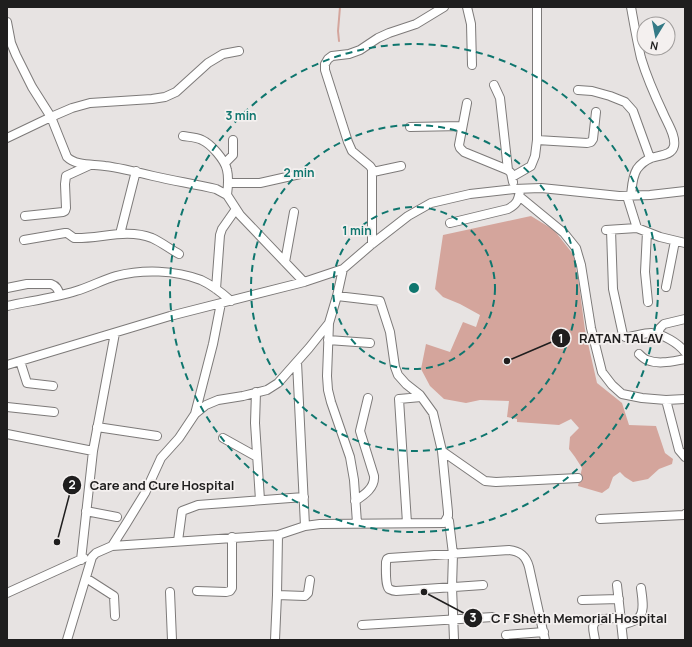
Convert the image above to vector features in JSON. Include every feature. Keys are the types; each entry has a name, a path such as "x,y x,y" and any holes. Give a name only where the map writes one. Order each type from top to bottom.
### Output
{"street":[{"path":"372,244 373,172 371,167 352,151 348,142 325,70 325,64 332,56 349,54 360,50 378,38 388,33 416,24 444,7"},
{"path":"467,7 471,24 472,65"},
{"path":"467,103 460,145 460,148 464,152 510,174 531,166 535,156 537,140 536,7"},
{"path":"631,7 641,58 654,93 670,127 674,147 671,152 650,158 637,168 629,196 637,228"},
{"path":"7,22 11,43 16,56 32,87 51,117 67,157 70,160 136,171 216,189 227,195 240,215 304,282"},
{"path":"7,138 72,108 90,104 165,97 176,92 208,63 223,54 239,51"},
{"path":"494,85 500,98 510,174 518,191 564,233 576,248 581,265 591,328 602,372 612,385 622,394 642,398 666,400 685,399"},
{"path":"578,90 592,91 625,102 633,111 650,158"},
{"path":"537,140 591,142 593,139 596,112"},
{"path":"410,127 462,126"},
{"path":"183,136 202,140 215,150 225,163 228,183 227,195"},
{"path":"225,163 233,155 233,140"},
{"path":"25,216 65,211 66,176 91,164"},
{"path":"373,172 401,166"},
{"path":"120,234 136,171"},
{"path":"228,183 260,183 300,174"},
{"path":"7,365 170,316 304,282 343,269 408,216 431,203 470,194 518,191 561,190 629,196 685,191"},
{"path":"450,223 508,209 518,201 518,191"},
{"path":"216,289 220,235 222,229 236,209"},
{"path":"285,262 294,212"},
{"path":"685,243 637,228 608,230 613,289 623,335 625,337 629,337 651,333 658,334 681,347 685,352"},
{"path":"647,232 645,272 648,302"},
{"path":"24,240 64,233 67,233 74,238 132,234 158,241 179,254"},
{"path":"666,287 675,241"},
{"path":"194,414 206,405 218,400 267,390 278,383 329,323 333,313 343,269"},
{"path":"7,306 76,291 100,281 118,276 143,272 166,272 185,275 201,280 216,289 231,301"},
{"path":"7,288 27,284 52,284 55,285 60,295"},
{"path":"337,296 380,301 390,332 395,367 398,375 421,397 433,413 442,451 448,512 447,520 449,521 453,554 452,587 454,640"},
{"path":"112,546 145,493 161,458 179,438 194,414 207,370 221,303"},
{"path":"658,334 660,328 664,324 685,319"},
{"path":"329,323 327,376 328,390 350,457 354,480 357,523"},
{"path":"80,560 93,451 115,333"},
{"path":"328,340 370,343"},
{"path":"639,354 646,360 658,362 670,362 685,359"},
{"path":"20,362 27,383 53,386"},
{"path":"296,362 305,526"},
{"path":"256,392 255,423 260,500"},
{"path":"407,523 399,399 421,397"},
{"path":"355,501 372,487 374,481 374,476 360,431 368,398"},
{"path":"666,400 679,450 685,457"},
{"path":"7,407 54,412"},
{"path":"97,427 157,436"},
{"path":"7,434 93,451"},
{"path":"223,438 257,457"},
{"path":"442,451 485,481 496,482 578,478"},
{"path":"178,541 182,511 198,505 304,497"},
{"path":"86,511 117,517"},
{"path":"600,519 685,515"},
{"path":"7,593 112,546 278,534 305,526 320,524 444,523 447,520"},
{"path":"276,640 278,534"},
{"path":"196,591 230,591 232,588 232,538"},
{"path":"483,585 396,591 391,590 388,588 387,583 386,562 389,558 509,550 519,552 527,561 529,567 544,636 506,636"},
{"path":"67,640 92,557 96,552"},
{"path":"86,578 114,596 115,616"},
{"path":"277,595 305,596 308,593 310,580"},
{"path":"617,585 623,640"},
{"path":"595,640 593,623 595,621 637,620 641,616 643,612 641,588"},
{"path":"170,592 172,640"},
{"path":"582,600 619,599"},
{"path":"362,625 493,617"}],"shaded area":[{"path":"531,216 554,230 573,254 585,330 597,383 622,403 629,425 656,426 665,453 673,459 672,464 659,469 648,479 633,482 620,472 613,477 609,488 602,493 578,486 582,468 569,449 570,437 579,428 571,419 559,425 517,422 517,419 507,417 509,401 480,400 466,403 444,399 430,386 421,369 426,344 450,352 463,322 476,327 480,315 443,297 435,289 443,235"}],"waterway":[{"path":"339,41 338,31 340,7"}],"place":[{"name":"RATAN TALAV","path":"507,361"},
{"name":"Care and Cure Hospital","path":"57,542"},
{"name":"C F Sheth Memorial Hospital","path":"424,592"}]}
